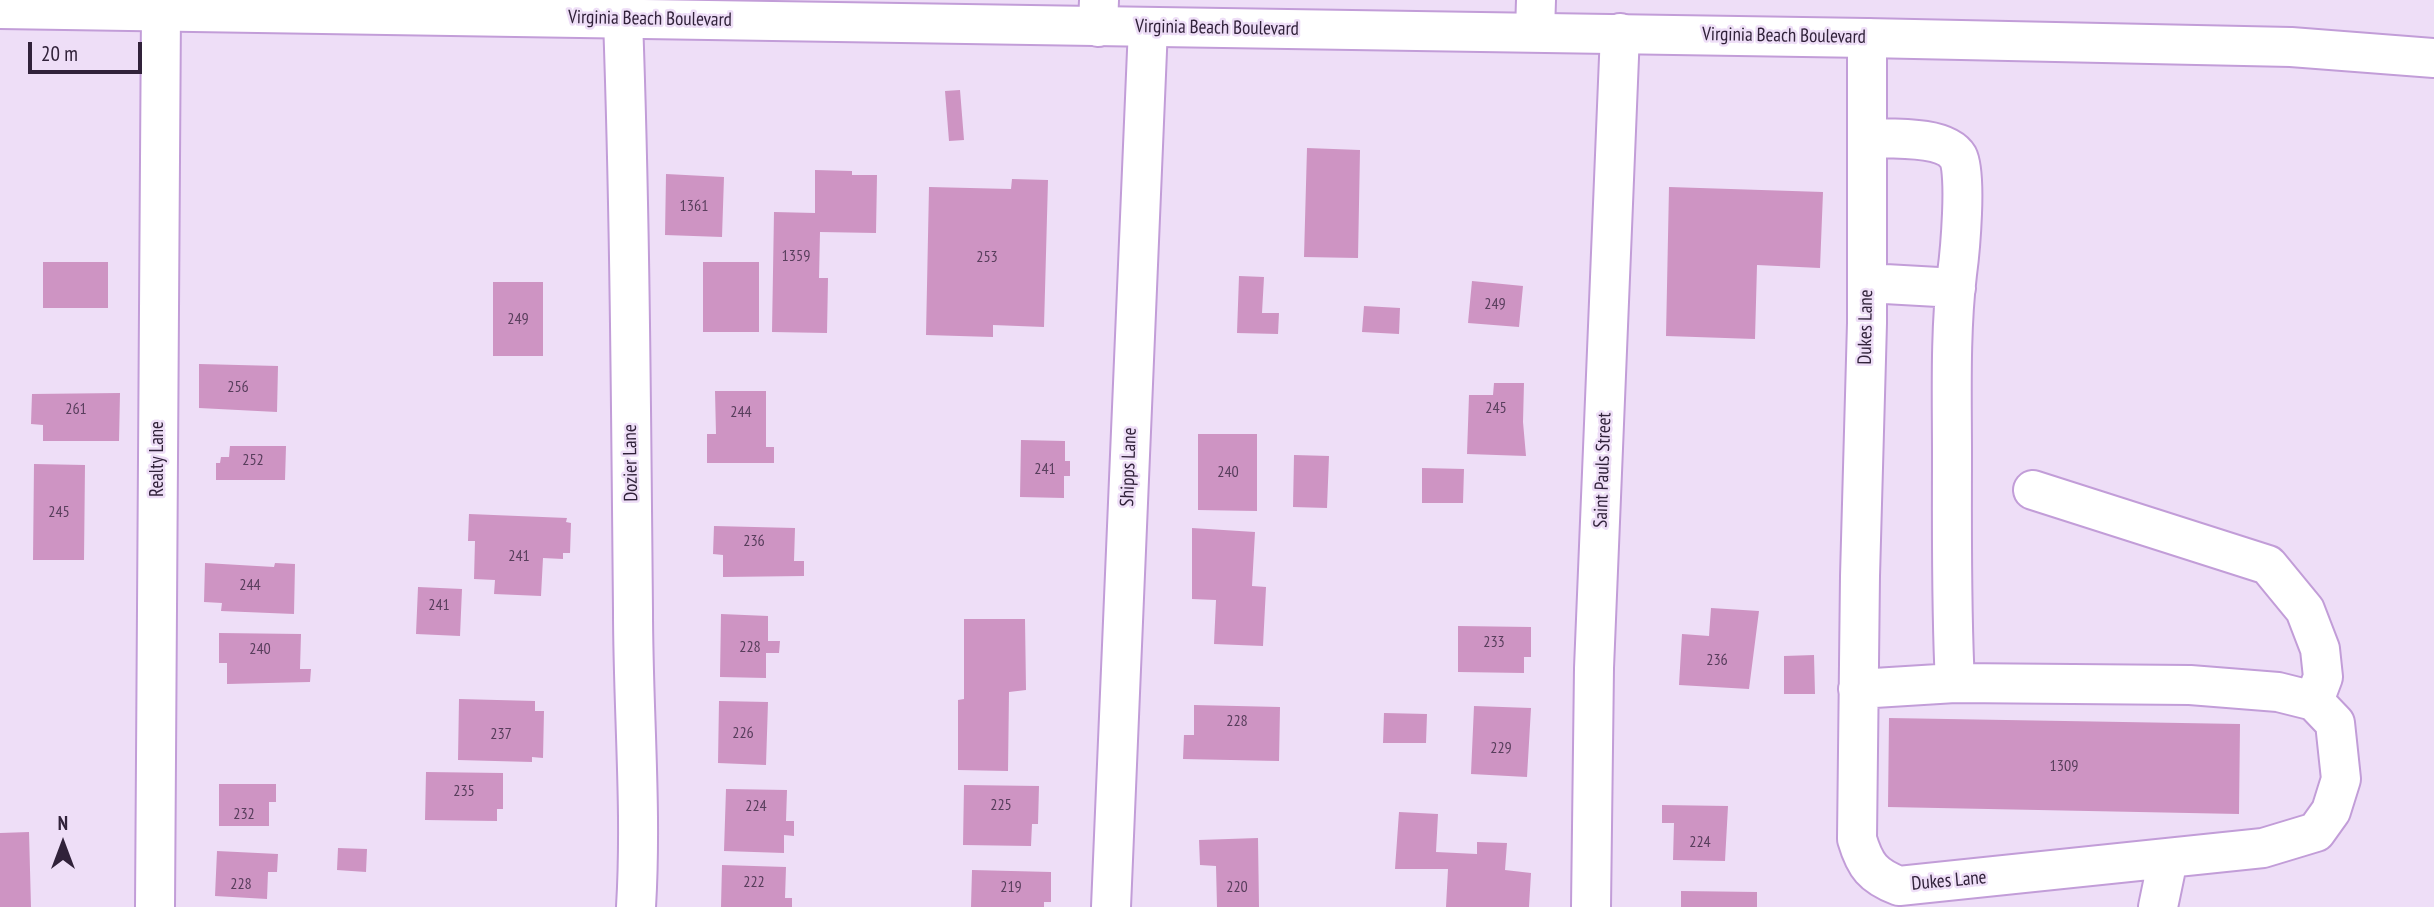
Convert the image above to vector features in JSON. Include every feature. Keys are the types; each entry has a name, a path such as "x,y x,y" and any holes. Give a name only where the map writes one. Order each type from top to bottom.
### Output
{"street":[{"name":"Virginia Beach Boulevard","path":"0,9 161,10 247,6 623,19 688,10 1098,13 1148,27 1536,16 1620,33 2291,47 2434,58"},
{"name":"Realty Lane","path":"155,907 161,10"},
{"name":"Dozier Lane","path":"623,19 629,195 633,653 639,862 636,907"},
{"name":"Shipps Lane","path":"1111,907 1148,27"},
{"name":"Saint Pauls Street","path":"1591,907 1594,668 1620,33"},
{"name":"Dukes Lane","path":"1867,38 1867,283 1857,839 1863,859 1879,878 1900,896 2029,890 2168,859 2263,849 2316,832 2331,811 2341,779 2335,723 2314,701"},
{"path":"1867,138 1932,141 1958,157 1961,172 1961,247 1952,356 1952,619 1955,683"},
{"path":"1867,283 1956,288"},
{"path":"1858,689 1955,683 2190,685 2278,692 2314,701 2323,677 2320,649 2305,610 2268,565 2033,490"},
{"path":"2158,907 2168,859"}],"building":[{"path":"960,90 964,140 949,141 945,91"},
{"path":"1307,148 1360,150 1358,258 1304,257"},
{"path":"815,170 877,175 876,233 820,232 819,278 828,278 827,333 772,332 774,212 815,213"},
{"path":"666,174 724,177 722,237 665,235"},
{"path":"1012,179 1048,180 1044,327 993,325 993,337 926,335 929,187 1011,189"},
{"path":"1669,187 1823,192 1820,268 1757,265 1755,339 1666,336"},
{"path":"43,262 108,262 108,308 43,308"},
{"path":"703,262 759,262 759,332 703,332"},
{"path":"1239,276 1264,277 1262,313 1279,313 1278,334 1237,333"},
{"path":"1472,281 1523,286 1519,327 1468,323"},
{"path":"493,282 543,282 543,356 493,356"},
{"path":"1364,306 1400,308 1399,334 1362,332"},
{"path":"199,364 278,366 277,412 199,408"},
{"path":"1494,383 1524,383 1526,456 1467,454 1469,395 1493,395"},
{"path":"715,391 766,391 766,447 774,447 774,463 707,463 707,434 716,434"},
{"path":"120,393 119,441 43,441 43,425 31,424 32,394"},
{"path":"1198,434 1257,434 1257,511 1198,510"},
{"path":"1021,440 1065,441 1065,461 1070,461 1070,476 1064,476 1064,498 1020,497"},
{"path":"230,446 286,446 285,480 216,480 216,463 220,463 221,457 229,457"},
{"path":"1294,455 1329,456 1327,508 1293,507"},
{"path":"34,464 85,465 84,560 33,560"},
{"path":"1422,468 1464,469 1463,503 1422,503"},
{"path":"469,514 567,518 566,522 571,523 570,553 563,553 563,559 543,558 541,596 494,594 495,580 474,579 475,541 468,541"},
{"path":"714,526 795,528 794,561 804,561 804,576 723,577 723,555 713,554"},
{"path":"1192,528 1255,532 1252,586 1266,587 1263,646 1214,644 1216,600 1192,599"},
{"path":"205,563 274,567 275,563 295,564 294,614 221,611 222,603 204,602"},
{"path":"418,587 462,589 460,636 416,634"},
{"path":"1711,608 1759,611 1749,689 1679,685 1682,634 1709,636"},
{"path":"721,614 768,616 768,641 780,641 779,653 766,653 766,678 720,677"},
{"path":"964,619 1025,619 1026,690 1009,692 1008,771 958,770 958,700 964,699"},
{"path":"1458,626 1531,627 1531,657 1524,657 1524,673 1458,672"},
{"path":"219,633 301,634 300,669 311,669 310,682 227,684 227,663 219,663"},
{"path":"1814,655 1815,694 1784,694 1784,656"},
{"path":"459,699 535,701 535,711 544,711 543,758 532,757 532,762 458,760"},
{"path":"719,701 768,702 766,765 718,763"},
{"path":"1194,705 1280,707 1279,761 1183,759 1184,735 1194,735"},
{"path":"1474,706 1531,708 1527,777 1471,774"},
{"path":"1384,713 1427,714 1426,743 1383,743"},
{"path":"1889,718 2240,724 2239,814 1888,807"},
{"path":"426,772 503,773 503,809 497,809 497,821 425,820"},
{"path":"219,784 276,784 276,802 269,802 269,826 219,826"},
{"path":"964,785 1039,786 1038,824 1032,824 1031,846 963,845"},
{"path":"726,789 787,790 786,821 794,821 794,836 784,835 784,853 724,851"},
{"path":"1662,805 1728,806 1725,861 1673,860 1674,823 1662,823"},
{"path":"1399,812 1438,814 1436,852 1477,854 1477,842 1507,843 1505,870 1531,873 1529,907 1446,907 1448,869 1395,869"},
{"path":"29,832 31,907 0,907 0,833"},
{"path":"1258,838 1259,907 1217,907 1216,866 1200,865 1199,840"},
{"path":"338,848 367,849 366,872 337,870"},
{"path":"217,851 278,854 277,872 268,872 267,899 215,896"},
{"path":"722,865 786,867 785,898 792,898 792,907 721,907"},
{"path":"972,870 1051,872 1051,902 1044,902 1044,907 971,907"},
{"path":"1681,891 1757,892 1757,907 1681,907"}]}
